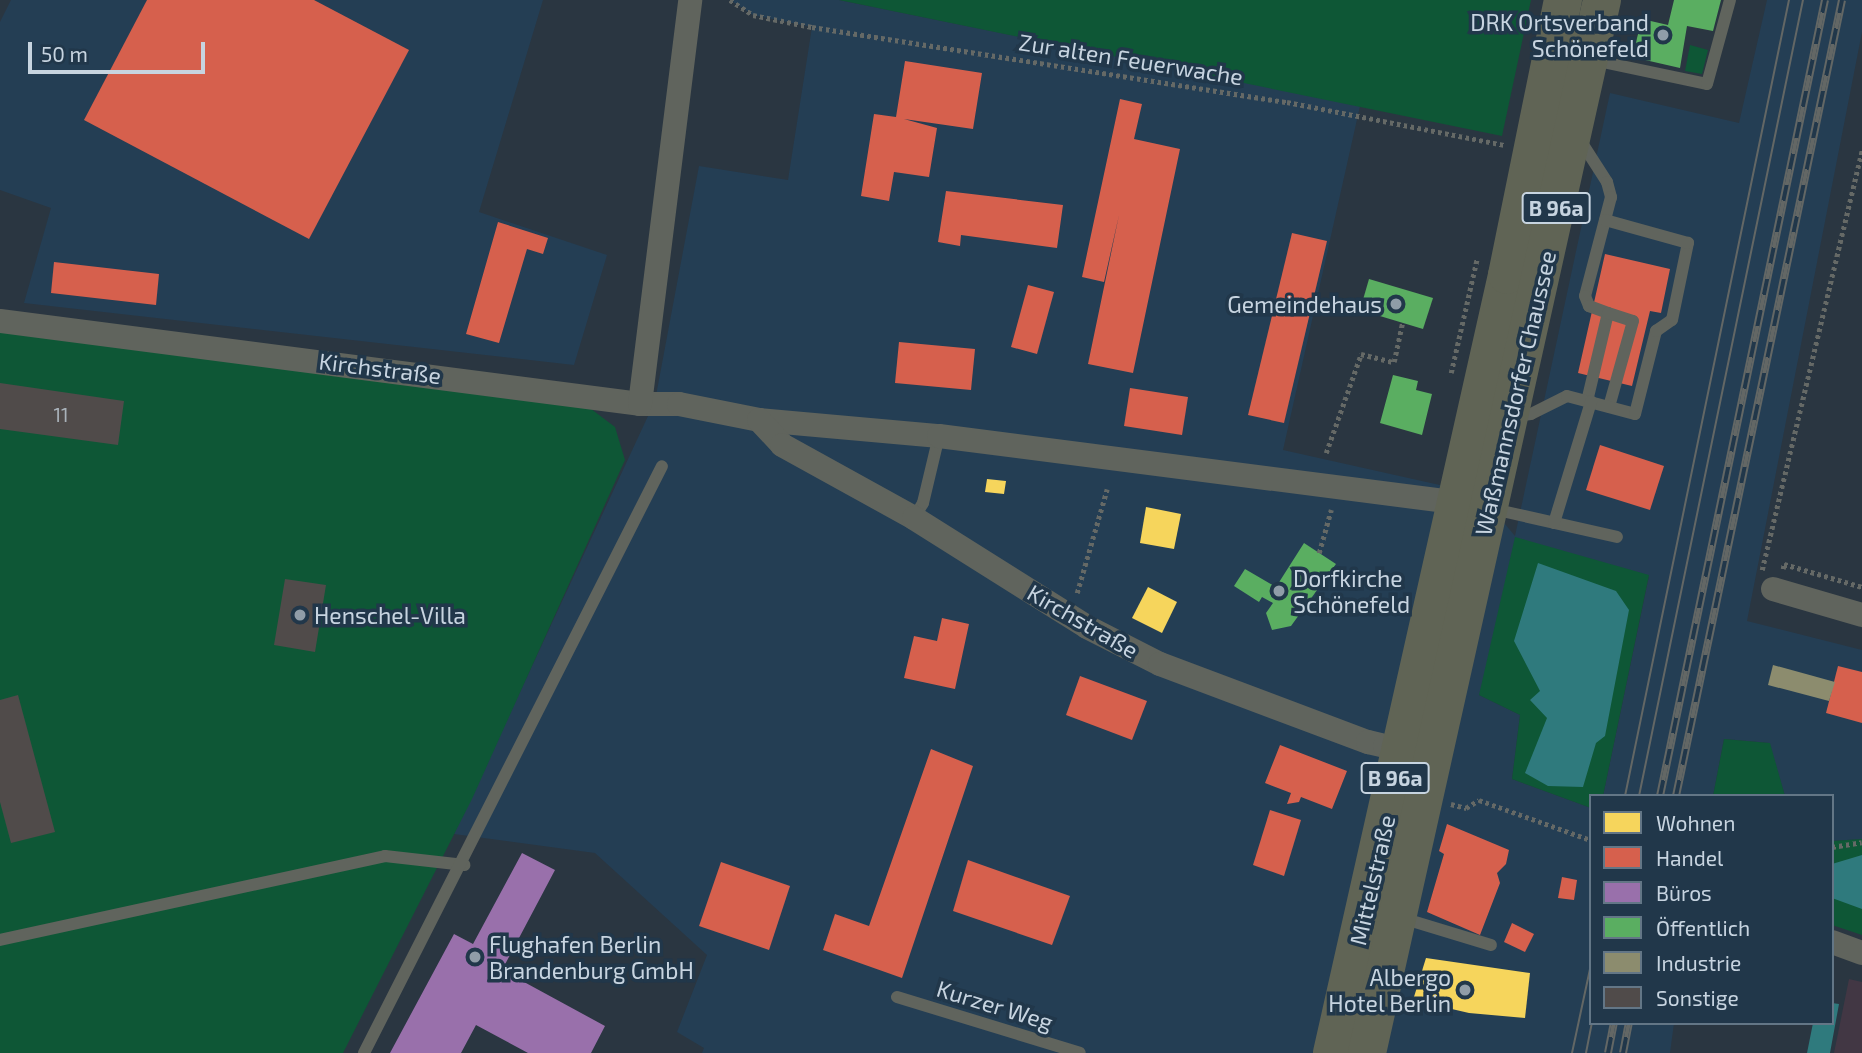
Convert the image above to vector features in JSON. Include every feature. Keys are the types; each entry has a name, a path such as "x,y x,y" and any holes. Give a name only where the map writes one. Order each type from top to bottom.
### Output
{"main road":[{"name":"Waßmannsdorfer Chaussee","path":"1435,794 1421,740 1473,505 1507,275 1529,149 1563,0"},
{"name":"Waßmannsdorfer Chaussee","path":"1473,505 1512,416 1602,0"},
{"name":"Mittelstraße","path":"1332,1053 1421,740"},
{"name":"Mittelstraße","path":"1367,1053 1398,916 1435,794"}],"street":[{"path":"640,404 690,0"},
{"name":"Kirchstraße","path":"0,321 559,390 640,404 679,404 759,419 939,436 1473,505"},
{"name":"Kirchstraße","path":"759,419 782,445 914,518 1087,627 1160,664 1368,742 1385,746 1421,740"},
{"path":"1773,589 1862,615"},
{"path":"1834,943 1862,953"}],"lane":[{"path":"1590,59 1707,84 1730,0"},
{"path":"1574,130 1607,182 1611,197 1585,296 1589,306 1633,321 1609,407"},
{"path":"1512,416 1531,414 1567,396 1635,414 1656,331 1672,320 1688,243 1605,220"},
{"path":"1554,523 1589,402 1608,313"},
{"path":"914,518 923,503 939,436"},
{"path":"365,1053 464,865 662,466"},
{"path":"1473,505 1617,537"},
{"path":"0,940 385,856 464,865"},
{"path":"1398,916 1491,945"},
{"name":"Kurzer Weg","path":"897,998 1080,1053"}],"path":[{"name":"Zur alten Feuerwache","path":"730,0 753,15 813,27 1287,102 1529,149"},
{"path":"1773,589 1760,584 1764,553 1862,149"},
{"path":"1326,453 1361,354 1394,362 1402,323"},
{"path":"1319,553 1334,485"},
{"path":"1087,603 1076,596 1107,489"},
{"path":"1435,794 1465,808 1479,800 1589,839"},
{"path":"1834,847 1862,842"}],"shaded area":[{"path":"11,0 543,0 479,212 607,255 574,365 24,303 51,208 0,190 0,22"},
{"path":"730,0 839,0 1360,106 1283,450 1480,494 1515,536 1610,93 1739,123 1767,0 1862,0 1862,32 1747,621 1862,650 1862,839 1834,841 1834,794 1784,794 1769,743 1724,739 1713,794 1603,794 1649,576 1479,695 1520,715 1512,779 1589,807 1589,1025 1674,1025 1670,1053 702,1053 704,1048 677,1032 707,955 595,853 454,834 655,401 699,166 788,180 812,27 753,15"},
{"path":"839,0 1531,0 1502,136"},
{"path":"1690,45 1708,50 1702,74 1685,71"},
{"path":"0,329 582,402 615,427 625,460 472,799 343,1053 0,1053"},
{"path":"1515,537 1649,575 1603,794 1589,794 1589,807 1512,779 1520,715 1479,695"},
{"path":"1538,563 1616,591 1629,610 1605,736 1596,743 1583,787 1548,786 1525,773 1547,718 1530,700 1540,691 1514,641"},
{"path":"1724,739 1770,743 1784,794 1713,794"},
{"path":"1862,839 1862,935 1834,926 1834,841"},
{"path":"1862,855 1862,909 1834,899 1834,863"},
{"path":"1849,979 1862,982 1862,1053 1834,1053"},
{"path":"1834,1003 1839,1004 1830,1053 1807,1053 1813,1025 1834,1025"}],"building: Wohnen":[{"path":"987,479 1006,481 1004,494 985,492"},
{"path":"1146,507 1181,514 1174,549 1140,543"},
{"path":"1148,587 1177,602 1162,633 1132,618"},
{"path":"1426,958 1530,973 1525,1018 1469,1013 1413,1000"}],"building: Handel":[{"path":"147,0 314,0 409,50 309,239 84,120"},
{"path":"905,61 982,73 973,129 904,119 937,128 929,177 894,172 889,201 861,196 874,114 896,117"},
{"path":"1120,99 1142,104 1134,139 1180,149 1133,373 1088,364 1119,215 1104,282 1082,277"},
{"path":"946,191 1063,205 1057,248 961,235 960,246 938,242"},
{"path":"498,222 548,238 543,254 527,249 499,343 466,334"},
{"path":"1292,233 1327,241 1284,423 1248,415"},
{"path":"1605,254 1670,269 1661,313 1650,311 1632,386 1578,373"},
{"path":"54,262 159,274 156,305 51,293"},
{"path":"1028,285 1054,292 1037,354 1011,347"},
{"path":"899,342 975,349 971,390 895,383"},
{"path":"1130,388 1188,397 1182,435 1124,426"},
{"path":"1600,445 1664,466 1650,510 1586,490"},
{"path":"942,618 969,624 955,689 904,678 914,636 937,641"},
{"path":"1838,666 1862,672 1862,723 1826,713"},
{"path":"1080,676 1147,701 1132,740 1066,715"},
{"path":"1280,745 1347,771 1332,809 1301,797 1299,802 1287,804 1291,793 1265,783"},
{"path":"931,749 973,766 902,978 823,950 835,914 869,926"},
{"path":"1270,810 1301,820 1284,876 1253,865"},
{"path":"1447,824 1509,850 1506,864 1497,873 1500,883 1480,935 1427,912 1444,854 1439,851"},
{"path":"968,860 1070,896 1052,945 953,911"},
{"path":"721,862 790,886 769,950 699,926"},
{"path":"1562,877 1577,880 1574,900 1558,898"},
{"path":"1512,923 1534,934 1525,952 1504,942"}],"building: Büros":[{"name":"Flughafen Berlin Brandenburg GmbH","path":"522,853 555,870 502,970 605,1026 591,1053 528,1053 476,1025 461,1053 390,1053 454,934 473,944"}],"building: Öffentlich":[{"name":"DRK Ortsverband Schönefeld","path":"1674,0 1721,0 1713,31 1687,26 1680,68 1632,57 1642,19 1668,25"},
{"name":"Gemeindehaus","path":"1369,279 1433,298 1423,329 1360,310"},
{"path":"1393,375 1418,381 1416,390 1432,394 1422,435 1380,423"},
{"name":"Dorfkirche Schönefeld","path":"1304,543 1336,564 1291,626 1272,630 1266,613 1273,603 1262,597 1259,602 1234,586 1245,569 1276,587"}],"building: Industrie":[{"path":"1773,665 1835,682 1829,701 1768,685"}],"building: Sonstige":[{"path":"0,383 124,401 118,445 0,429"},
{"name":"Henschel-Villa","path":"285,579 326,585 315,652 274,645"},
{"path":"18,695 55,832 11,843 0,802 0,700"}],"tram line":[{"path":"1625,794 1789,0"},
{"path":"1639,794 1803,0"},
{"path":"1572,1053 1589,973"},
{"path":"1586,1053 1592,1025"}],"railway":[{"path":"1660,794 1825,0"},
{"path":"1676,794 1842,0"},
{"path":"1608,1053 1614,1025"},
{"path":"1623,1053 1629,1025"}],"place":[{"name":"DRK Ortsverband Schönefeld","path":"1663,35"},
{"name":"Gemeindehaus","path":"1396,304"},
{"name":"Dorfkirche Schönefeld","path":"1279,591"},
{"name":"Henschel-Villa","path":"300,615"},
{"name":"Flughafen Berlin Brandenburg GmbH","path":"475,957"},
{"name":"Albergo Hotel Berlin","path":"1465,990"}]}
